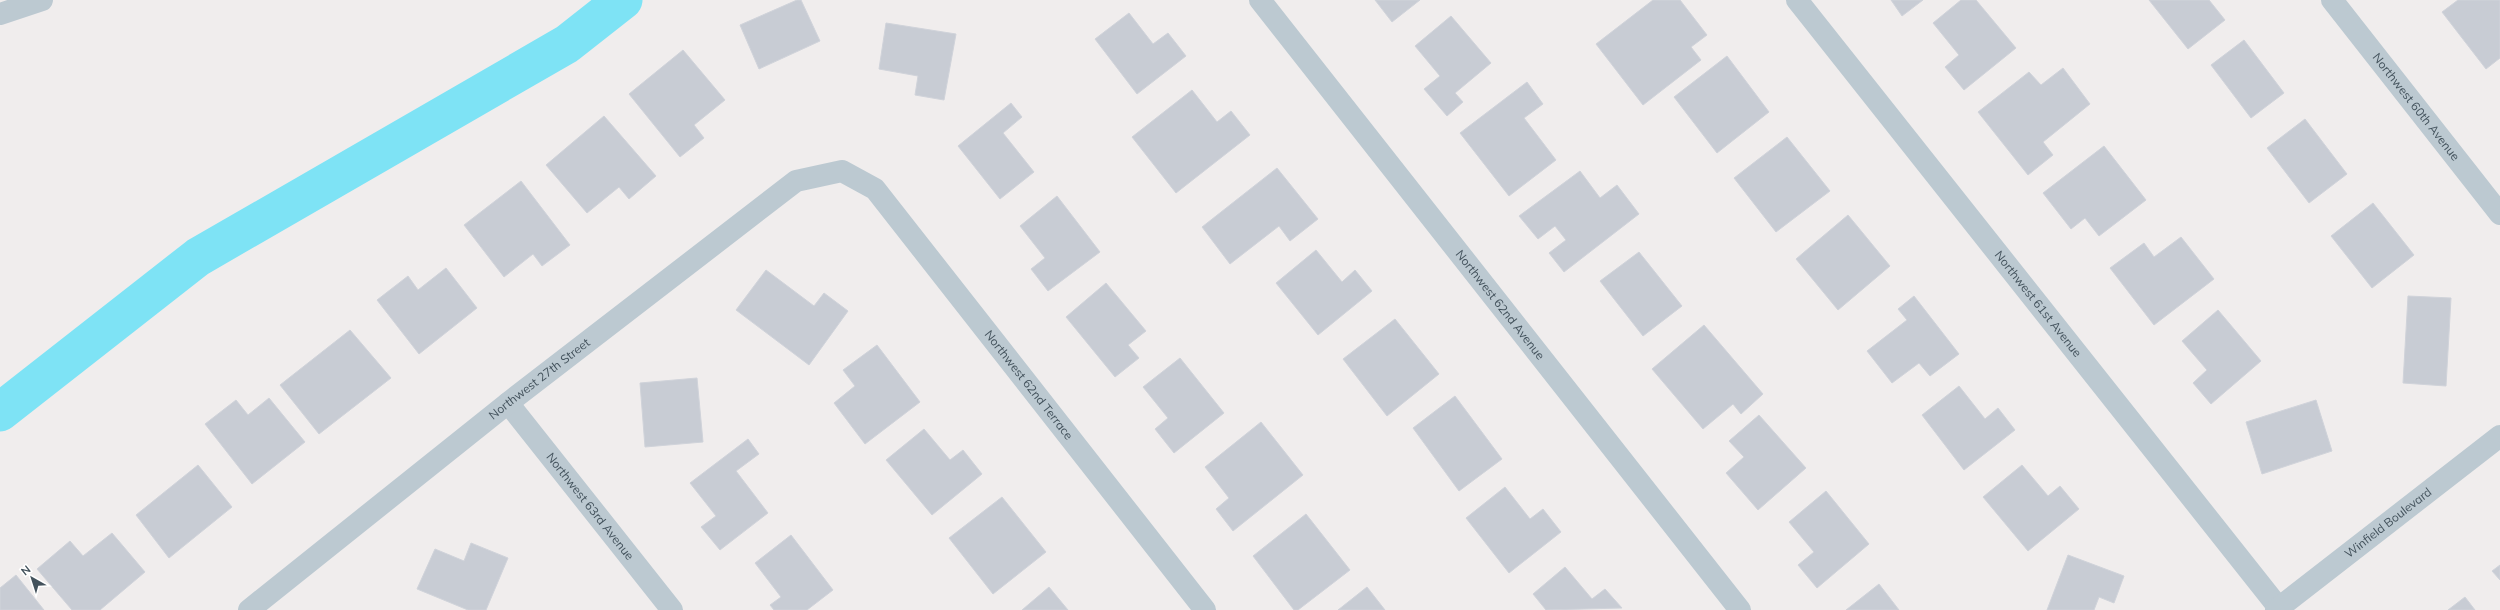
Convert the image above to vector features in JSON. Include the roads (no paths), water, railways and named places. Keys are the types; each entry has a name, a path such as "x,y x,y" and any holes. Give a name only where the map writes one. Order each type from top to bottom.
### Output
{"street":[{"path":"0,14 42,0"},
{"name":"Northwest 62nd Avenue","path":"1260,0 1740,610"},
{"name":"Northwest 61st Avenue","path":"1797,0 2277,609"},
{"name":"Northwest 60th Avenue","path":"2332,0 2500,214"},
{"name":"Northwest 27th Street","path":"249,610 508,403 796,181 842,171"},
{"name":"Northwest 62nd Terrace","path":"842,171 875,189 1205,610"},
{"name":"Northwest 63rd Avenue","path":"508,403 672,610"},
{"name":"Winfield Boulevard","path":"2277,609 2500,436"}],"waterway":[{"path":"0,412 198,257 567,44 623,0"}]}
